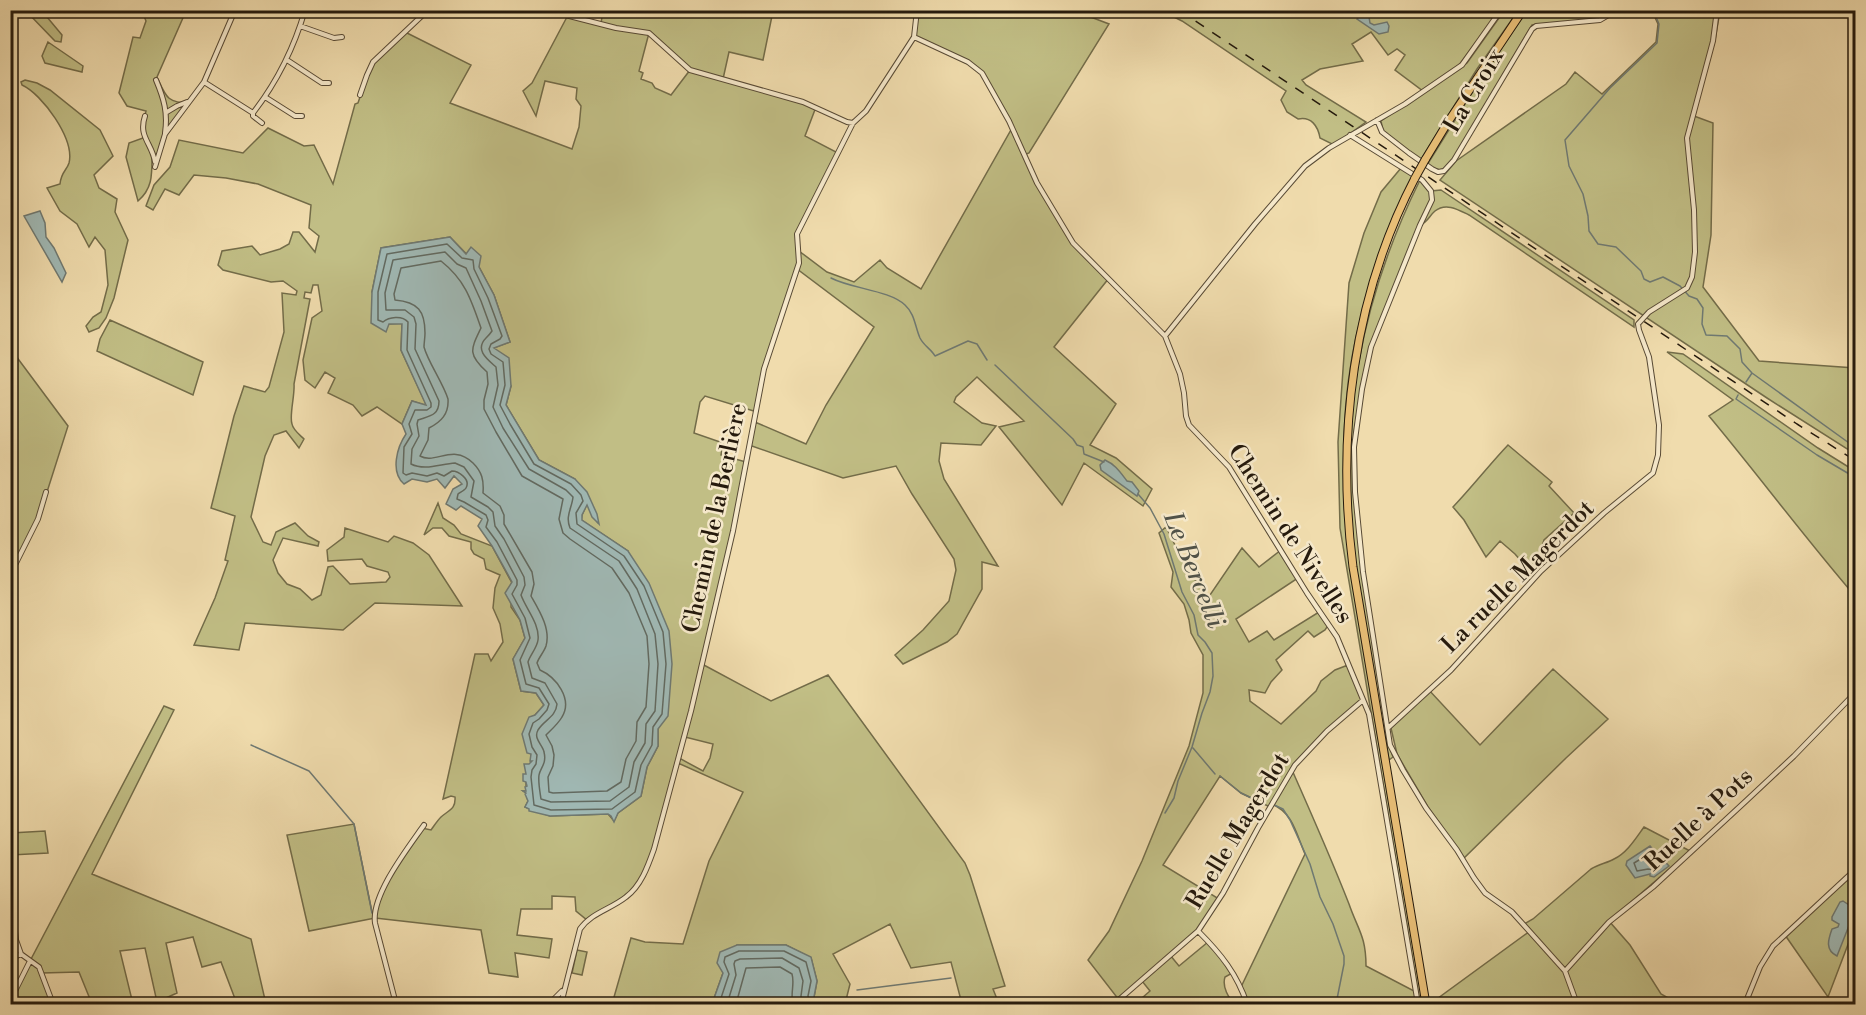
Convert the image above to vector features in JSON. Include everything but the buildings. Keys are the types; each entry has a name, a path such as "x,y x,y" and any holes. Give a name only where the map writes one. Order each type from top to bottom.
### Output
{"highway":[{"path":"1426,1005 1353,567 1347,516 1348,413 1360,337 1379,264 1406,196 1448,122 1523,10"}],"street":[{"path":"165,134 204,82 235,10"},
{"path":"253,113 287,60 305,10"},
{"path":"360,95 373,62 428,10"},
{"path":"546,10 616,28 649,33 690,70 803,102 853,123"},
{"path":"914,37 917,10"},
{"path":"1165,336 1313,159 1405,104 1462,65 1501,10"},
{"name":"La Croix","path":"1377,120 1382,132 1409,153 1432,170 1444,171 1454,160 1532,29 1536,26 1600,20 1617,10"},
{"name":"La ruelle Magerdot","path":"1388,727 1451,670 1541,571 1653,472 1658,461 1660,443 1658,409 1649,357 1638,324 1649,312 1684,290 1691,282 1695,227 1687,138 1711,48 1717,10"},
{"path":"300,26 334,38 342,37"},
{"name":"Chemin de la Berlière","path":"561,1005 580,929 587,920 633,891 654,849 691,711 733,531 764,369 799,263 797,234 853,123 866,111 914,37"},
{"name":"Chemin de Nivelles","path":"914,37 962,58 982,73 1009,121 1037,183 1073,243 1165,336 1180,374 1189,425 1229,467 1311,599 1334,630 1369,714 1418,1005"},
{"path":"287,60 322,83 329,83"},
{"path":"145,116 142,123 143,134 156,161 155,167 165,134 170,103 156,80"},
{"path":"204,82 253,113 253,116 262,123"},
{"path":"265,97 295,116 302,116"},
{"path":"170,103 191,99"},
{"path":"167,112 170,103"},
{"name":"Chemin de Nivelles","path":"1350,135 1422,180 1432,195 1431,204 1420,225 1371,347 1355,433 1354,481 1359,536 1392,751 1426,808 1485,893 1512,912 1564,971 1577,1005"},
{"path":"152,151 159,152"},
{"path":"10,575 38,519 46,492"},
{"name":"Ruelle à Pots","path":"1564,971 1609,922 1653,887 1747,801 1856,692"},
{"name":"Ruelle Magerdot","path":"1114,1005 1198,931 1223,893 1292,770 1303,755 1327,731 1362,701"},
{"path":"396,1003 375,923 375,913 389,878 424,825"},
{"path":"1745,1005 1760,967 1773,946 1785,932 1856,869"},
{"path":"10,890 16,939 21,954 39,967 53,1005"},
{"path":"1198,931 1230,967 1239,982 1247,1005"},
{"path":"10,959 21,954"},
{"path":"10,1000 30,961"},
{"path":"549,1005 564,988"},
{"path":"364,1005 396,1003 404,1000 456,1005"}],"shaded area":[{"path":"26,11 42,11 62,35 61,42 55,41"},
{"path":"142,11 186,11 157,77 168,98 176,102 190,103 166,136 157,163 152,158 150,182 146,192 138,201 126,157 129,143 143,138 142,126 146,111 127,106 119,93 133,37 140,38 146,21"},
{"path":"603,11 773,11 763,60 729,52 723,79 816,107 805,136 838,153 799,229 799,251 827,272 854,282 880,260 887,268 921,289 1012,128 978,69 914,37 917,11 1075,11 1109,24 1029,153 1024,155 1037,183 1073,243 1109,278 1054,347 1116,404 1090,445 1116,458 1152,489 1143,506 1084,463 1062,505 999,427 1024,421 977,377 956,397 954,402 982,423 996,426 981,445 941,443 939,461 944,479 998,566 982,562 982,589 957,634 947,642 903,664 895,655 923,630 949,601 956,570 954,559 896,466 843,478 749,445 755,422 806,444 826,405 874,327 797,269 764,369 757,412 705,396 700,402 694,433 723,443 721,455 746,462 733,531 702,664 771,701 828,675 965,863 1005,986 993,989 999,1004 962,1004 951,962 911,968 890,924 833,954 850,984 845,1004 816,1004 814,997 817,981 811,958 786,945 737,945 723,973 712,1004 612,1004 631,938 645,942 683,944 709,861 743,792 678,763 647,867 633,891 587,920 576,911 575,897 552,896 552,909 521,909 517,935 552,939 549,958 515,953 518,977 489,973 481,930 375,918 309,931 287,835 354,824 372,912 375,913 389,878 422,828 431,830 454,804 455,797 443,799 475,654 488,654 491,661 503,642 500,624 493,608 495,588 500,575 486,569 484,559 474,554 471,549 471,542 449,536 442,528 433,528 424,535 438,503 443,518 454,525 461,534 492,546 512,583 511,607 520,620 525,638 513,659 521,691 536,693 544,705 535,715 532,761 526,781 526,791 523,791 528,801 525,807 550,816 608,814 614,821 618,813 641,796 647,767 658,746 658,729 628,551 581,520 587,504 598,523 575,479 539,460 506,405 511,386 493,348 510,342 494,295 479,267 450,237 381,248 372,292 389,324 402,323 401,350 427,406 412,401 402,424 377,407 362,416 353,405 328,393 335,378 325,372 315,388 305,380 303,360 312,318 322,311 318,285 313,285 311,293 305,292 304,298 310,299 294,384 291,416 294,428 304,439 299,448 286,431 274,435 265,456 251,517 263,542 271,545 276,532 295,523 308,536 319,542 318,546 283,538 273,560 278,573 287,584 300,589 312,600 321,595 328,567 333,566 350,584 386,582 390,577 388,572 367,566 362,559 328,561 327,550 344,537 345,528 388,542 394,536 413,543 429,555 462,606 375,603 343,630 245,623 239,650 194,645 215,598 228,561 225,560 235,516 211,508 234,416 244,386 265,392 269,387 284,332 282,293 296,295 297,291 283,281 271,282 223,270 218,265 222,251 252,246 260,255 289,244 293,232 299,232 315,252 319,236 309,228 311,205 258,184 226,178 194,175 179,195 165,189 153,210 146,206 154,185 170,167 179,140 243,153 268,128 304,146 314,145 333,184 355,104 358,103 370,67 405,32 471,65 450,103 572,149 579,127 581,106 576,99 577,88 545,81 536,116 523,91 532,83 568,15 601,23","holes":["649,33 690,70 671,95 641,79 643,73 639,71","685,737 713,744 710,758 703,771 679,758"]},
{"path":"1162,11 1499,11 1459,65 1423,91 1395,70 1405,55 1397,49 1388,55 1371,32 1352,44 1363,61 1320,69 1302,80 1306,85 1366,122 1334,145 1320,138 1316,126 1310,121 1303,118 1298,119 1287,112 1281,100 1286,91 1182,21"},
{"path":"1504,11 1518,11 1477,69 1420,161 1383,131 1381,121 1467,63"},
{"path":"1527,11 1622,11 1601,18 1532,25 1451,163 1440,170 1427,165 1483,75"},
{"path":"1652,11 1720,11 1715,40 1694,116 1713,123 1711,235 1703,287 1759,361 1855,368 1855,454 1440,180 1456,161 1566,84 1575,72 1602,94 1656,42 1658,24"},
{"path":"48,42 83,66 82,72 45,63 42,56"},
{"path":"25,80 50,90 100,130 113,156 94,175 99,188 117,199 115,212 128,240 114,298 106,318 99,328 89,332 86,326 93,317 101,312 108,285 105,250 95,237 89,247 77,224 60,211 47,188 60,184 69,163 70,153 55,118 39,98 22,85 21,82"},
{"path":"1401,168 1412,176 1369,288 1352,357 1346,401 1344,488 1358,617 1423,1004 1420,1004 1340,528 1338,442 1349,283 1364,233 1381,192"},
{"path":"1420,180 1429,189 1431,200 1372,341 1363,376 1354,432 1353,487 1359,547 1389,745 1393,757 1389,760 1353,549 1349,478 1350,433 1354,390 1372,304 1385,262"},
{"path":"1441,190 1634,320 1634,327 1461,211 1448,207 1439,208 1420,225 1431,204 1431,191"},
{"path":"110,320 203,362 193,395 97,351 100,339"},
{"path":"10,348 68,426 40,514 10,572"},
{"path":"1667,352 1683,354 1855,471 1855,596 1709,416 1733,400"},
{"path":"1508,445 1552,482 1549,486 1574,513 1544,540 1539,556 1541,571 1535,577 1500,541 1486,557 1464,520 1453,507"},
{"path":"1166,527 1186,567 1208,598 1242,548 1259,567 1281,550 1298,578 1236,619 1249,642 1267,631 1274,640 1319,612 1329,624 1325,630 1314,637 1308,631 1276,660 1282,670 1265,693 1249,690 1250,701 1281,724 1316,691 1321,681 1335,670 1348,665 1362,701 1339,720 1292,770 1361,933 1365,947 1366,966 1416,992 1418,1004 1316,1004 1309,998 1304,1004 1247,1004 1241,987 1305,854 1293,825 1285,813 1272,804 1270,807 1241,793 1220,776 1163,865 1219,899 1202,927 1170,955 1179,966 1208,942 1234,972 1225,977 1224,984 1228,996 1236,1004 1135,1004 1150,991 1142,981 1119,1000 1088,960 1109,931 1142,861 1189,746 1203,693 1203,655 1191,633 1184,604 1171,587 1173,572 1159,533"},
{"path":"1553,669 1608,719 1464,858 1428,807 1397,754 1390,724 1428,689 1480,745"},
{"path":"164,706 174,710 92,874 251,939 266,1004 237,1004 221,962 202,967 193,937 166,943 177,993 157,1002 145,948 120,951 133,1004 92,1004 79,972 42,973 53,1004 11,1004 10,1001 30,961"},
{"path":"1644,827 1690,851 1609,921 1630,945 1661,994 1679,1004 1618,1004 1615,1001 1610,1004 1577,1004 1575,1000 1546,1005 1518,998 1499,1004 1430,1004 1530,931 1524,924 1533,919 1591,869 1623,853"},
{"path":"45,831 48,853 11,855 11,833"},
{"path":"1855,871 1855,926 1828,997 1785,935"},
{"path":"577,950 587,952 582,975 572,973"}],"water":[{"path":"1366,13 1370,23 1374,25 1387,22 1388,32 1379,34 1357,19"},
{"path":"40,211 45,223 46,237 66,273 62,282 24,216"},
{"path":"450,237 466,254 471,247 481,256 479,267 494,295 510,342 494,348 509,358 511,386 506,405 539,460 575,479 587,492 599,524 592,517 587,505 582,520 628,551 649,583 669,631 672,664 668,716 658,729 658,746 647,767 641,796 618,813 614,822 608,814 550,816 529,811 525,807 528,801 523,791 526,791 527,786 523,781 523,774 526,774 524,764 532,761 530,761 531,754 527,753 522,734 529,717 535,715 544,705 536,693 521,691 513,659 525,638 520,620 505,593 512,582 478,526 482,519 461,506 456,510 446,504 453,489 462,484 454,476 445,488 437,479 427,482 412,479 404,484 397,473 396,459 406,434 402,424 412,401 426,405 401,350 402,324 389,324 386,332 371,323 372,292 381,248"},
{"path":"1105,460 1115,466 1127,481 1132,482 1139,491 1137,496 1101,470 1100,465"},
{"path":"1650,846 1669,866 1654,877 1650,874 1635,878 1626,865 1627,861"},
{"path":"1843,901 1852,907 1854,913 1837,956 1829,948 1829,941 1832,929 1838,927 1839,924 1832,920 1832,917 1840,902"},
{"path":"737,945 786,945 811,957 817,981 814,997 816,1004 712,1004 723,973 717,963 720,952"}],"waterway":[{"path":"1653,10 1659,24 1657,43 1610,88 1565,140 1569,166 1583,194 1589,231 1598,244 1616,247 1641,271 1644,279 1650,282 1663,277 1680,286 1689,296 1697,299 1703,308 1702,324 1706,335 1727,336 1740,349 1742,362 1752,373 1856,448"},
{"path":"831,278 890,296 905,305 913,316 922,341 935,356 968,341 977,344 987,360"},
{"name":"Le Bercelli","path":"995,365 1077,445 1083,447 1084,454 1104,462"},
{"path":"1746,382 1752,373"},
{"path":"1738,395 1736,399 1817,455 1856,478"},
{"name":"Le Bercelli","path":"1138,494 1150,508 1164,534 1182,592 1194,615 1198,635 1212,653 1213,676 1210,692 1174,798 1165,813"},
{"path":"251,745 309,771 354,824 372,913"},
{"path":"1193,748 1215,774"},
{"path":"1220,776 1241,793 1264,804"},
{"path":"1274,805 1283,809 1290,820 1310,864 1320,897 1333,924 1344,956 1336,1004"},
{"path":"857,990 951,978"}],"railway":[{"path":"1179,10 1797,424 1856,461"}]}
